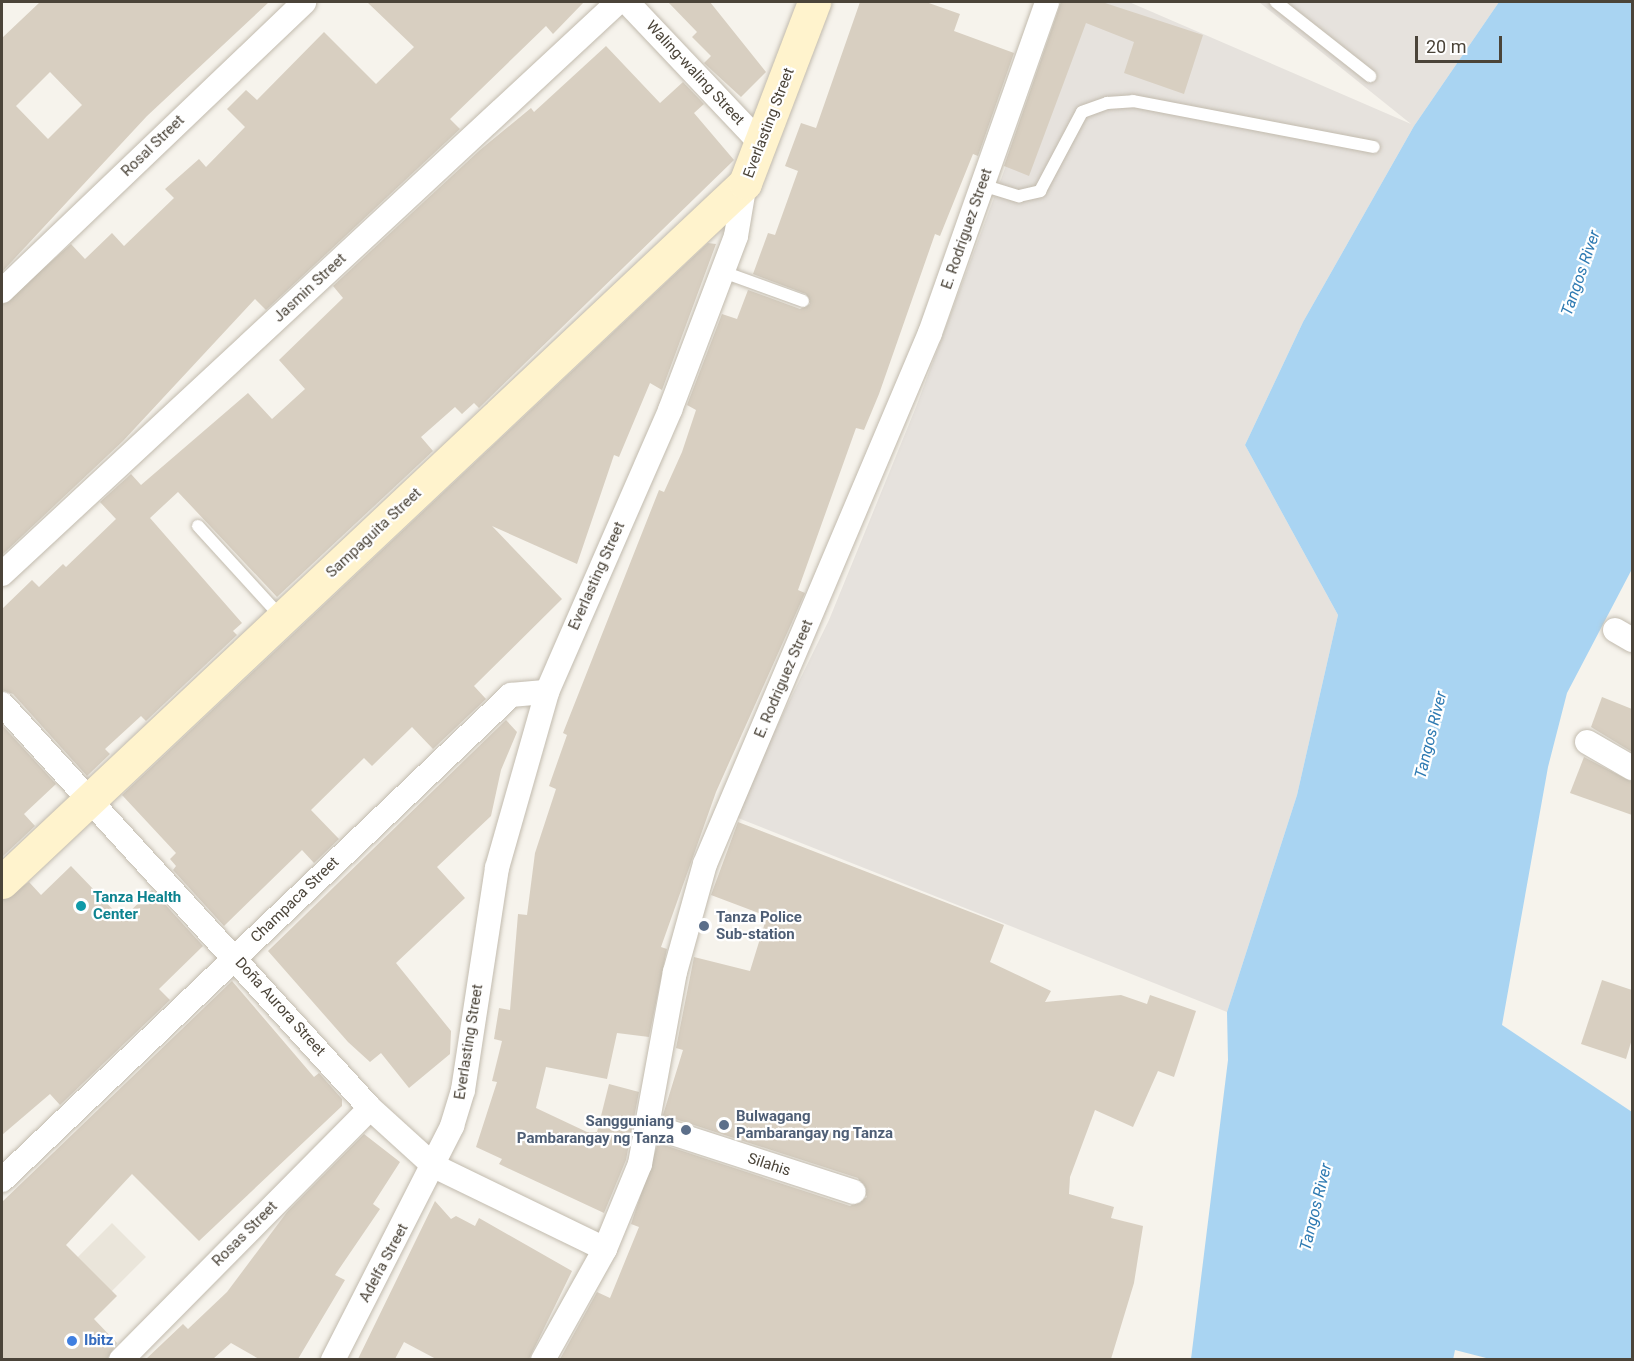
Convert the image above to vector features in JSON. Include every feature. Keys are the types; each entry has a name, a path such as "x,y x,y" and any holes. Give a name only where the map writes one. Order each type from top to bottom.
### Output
{"street":[{"name":"Rosal Street","path":"2,291 304,2"},
{"name":"Jasmin Street","path":"2,574 618,2"},
{"name":"Waling-waling Street","path":"627,2 762,145"},
{"name":"Everlasting Street","path":"434,1166 464,1090 493,886 546,692 670,410 736,236 745,183 762,145 814,2"},
{"name":"E. Rodriguez Street","path":"543,1359 605,1249 651,1126 675,972 705,864 930,333 1047,2"},
{"name":"Sampaguita Street","path":"2,882 745,183"},
{"name":"Champaca Street","path":"2,1180 511,695 546,692"},
{"name":"Doña Aurora Street","path":"2,704 236,957 370,1108 434,1166 605,1249"},
{"path":"1587,742 1632,768"},
{"name":"Rosas Street","path":"121,1359 370,1108"},
{"name":"Silahis","path":"651,1126 854,1192"},
{"name":"Adelfa Street","path":"333,1359 434,1166"}],"lane":[{"path":"1276,2 1370,76"},
{"path":"982,185 1018,196 1040,191 1082,112 1107,104 1133,101 1374,147"},
{"path":"723,272 803,301"},
{"path":"198,526 283,618"}],"shaded area":[{"path":"1067,2 1129,2 1411,124 1259,2 1499,2 1414,126 1303,322 1245,445 1338,615 1297,795 1227,1012 733,816 829,620 916,407"},
{"path":"112,1223 146,1257 110,1293 76,1259"}],"water":[{"name":"Tangos River","path":"1499,2 1632,2 1632,569 1567,693 1548,767 1502,1025 1632,1112 1632,1359 1490,1359 1455,1350 1453,1360 1191,1359 1228,1060 1227,1012 1297,795 1338,615 1245,445 1303,322 1414,126"}],"building":[{"path":"40,2 269,2 147,116 2,272 2,38","holes":["50,72 82,105 48,139 16,106"]},
{"path":"367,2 584,2 553,34 546,26 450,119 460,129 266,310 255,299 123,441 2,555 2,305 71,244 85,259 112,233 124,246 174,198 165,189 199,159 206,167 245,127 227,109 246,90 257,100 324,32 376,84 414,47"},
{"path":"668,2 710,2 766,72 741,97 704,63 711,56 692,37 697,32"},
{"path":"860,2 926,2 960,14 954,31 1014,53 978,156 973,154 940,236 935,234 879,394 864,430 856,428 798,590 805,593 716,792 661,947 667,949 649,1037 617,1033 607,1079 546,1067 536,1108 587,1132 597,1132 609,1084 639,1092 626,1160 604,1213 499,1164 502,1159 476,1147 497,1082 492,1081 502,1041 494,1039 499,1008 510,1010 518,914 527,915 535,853 556,789 549,786 567,735 563,733 659,490 664,492 682,452 696,410 687,405 722,314 737,319 748,290 800,309 810,304 806,294 753,274 768,233 775,235 798,171 785,166 801,123 816,128"},
{"path":"1061,2 1102,2 1203,35 1184,94 1124,73 1134,42 1086,23 1029,176 1004,166"},
{"path":"606,46 660,103 683,82 704,104 694,113 734,160 479,408 474,403 462,414 455,407 421,437 433,451 277,597 178,492 150,518 242,623 233,631 237,635 146,721 141,716 105,749 110,754 87,776 13,694 2,690 2,609 32,580 39,587 63,564 66,567 116,519 100,502 131,474 141,485 248,393 272,419 305,389 279,360 343,298 333,286 480,150 531,108 534,112"},
{"path":"708,243 716,244 662,390 650,383 619,457 614,455 577,564 492,526 562,599 474,686 486,699 433,749 412,727 372,766 364,758 311,810 339,839 314,863 302,850 224,926 173,870 176,866 170,859 176,853 122,795"},
{"path":"1602,697 1632,709 1632,752 1591,727"},
{"path":"506,720 517,732 501,770 491,816 437,867 465,898 396,963 451,1031 450,1054 409,1088 381,1053 370,1062 348,1042 268,951"},
{"path":"2,725 56,784 24,814 35,826 2,857"},
{"path":"1584,757 1632,782 1632,815 1570,793"},
{"path":"738,822 1004,925 990,962 1051,991 1045,1002 1121,995 1147,1004 1150,995 1196,1011 1174,1077 1158,1071 1133,1127 1095,1110 1070,1177 1069,1194 1114,1207 1111,1218 1143,1226 1134,1283 1111,1359 560,1359 597,1292 610,1298 639,1227 631,1224 658,1143 850,1206 867,1197 858,1178 663,1115 683,1050 676,1048 694,957 750,971 767,916 711,895"},
{"path":"71,866 122,919 152,890 203,946 159,989 170,1000 60,1105 50,1094 2,1135 2,900 29,882 41,895"},
{"path":"1602,980 1632,990 1632,1039 1626,1059 1581,1044"},
{"path":"232,981 314,1077 319,1073 342,1099 342,1106 199,1241 132,1174 66,1245 117,1296 94,1319 117,1343 107,1359 2,1359 2,1202"},
{"path":"364,1134 400,1162 373,1204 380,1209 335,1275 345,1280 298,1359 259,1359 231,1343 213,1359 146,1359 183,1324 188,1329 227,1292 287,1212"},
{"path":"435,1201 451,1219 456,1216 475,1226 479,1218 572,1271 529,1359 436,1359 404,1342 395,1359 358,1359"}],"place":[{"name":"Tanza Health Center","path":"81,906"},
{"name":"Tanza Police Sub-station","path":"704,926"},
{"name":"Bulwagang Pambarangay ng Tanza","path":"724,1125"},
{"name":"Sangguniang Pambarangay ng Tanza","path":"686,1130"},
{"name":"Ibitz","path":"72,1341"}]}
